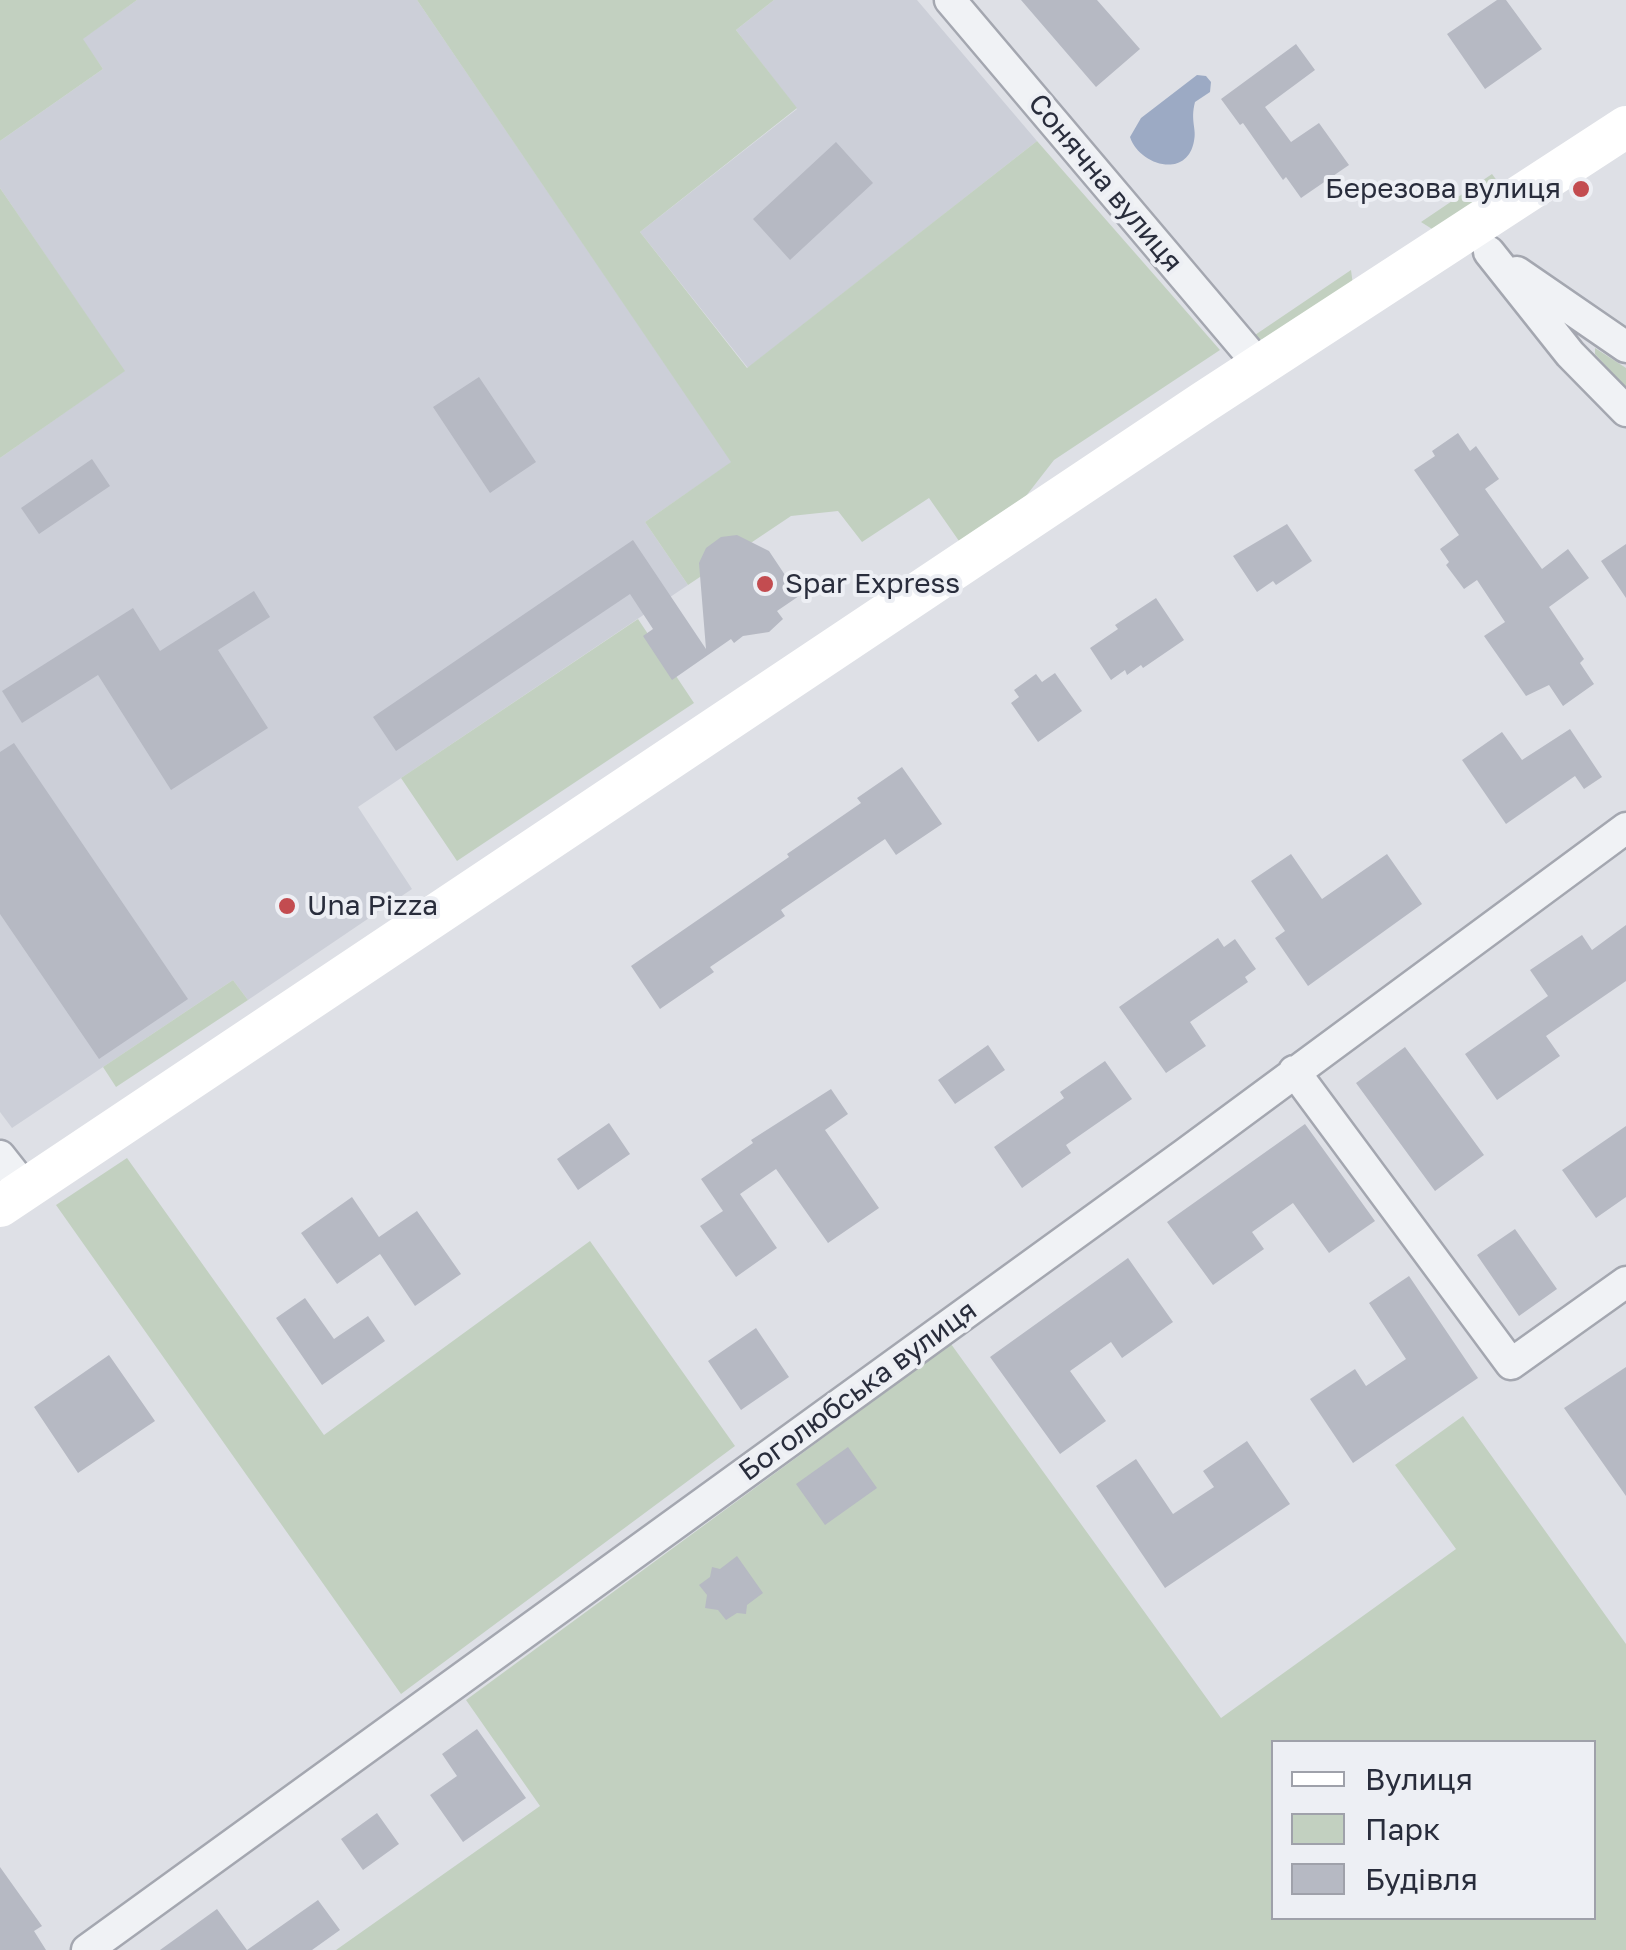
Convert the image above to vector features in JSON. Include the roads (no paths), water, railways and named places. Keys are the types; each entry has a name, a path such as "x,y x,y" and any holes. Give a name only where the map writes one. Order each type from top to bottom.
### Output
{"street":[{"name":"Сонячна вулиця","path":"950,0 1260,366"},
{"path":"0,1156 13,1197 1260,366 1480,241 1626,127"},
{"path":"1480,241 1626,347"},
{"path":"1480,241 1570,354 1626,411"},
{"name":"Боголюбська вулиця","path":"88,1950 1626,828"},
{"path":"1294,1071 1510,1364 1626,1282"}],"water":[{"path":"1197,75 1206,76 1211,82 1210,92 1195,102 1195,137 1190,153 1173,164 1152,161 1135,147 1130,137 1141,118"}],"place":[{"name":"Березова вулиця","path":"1581,189"},
{"name":"Spar Express","path":"765,584"},
{"name":"Una Pizza","path":"287,906"}]}
